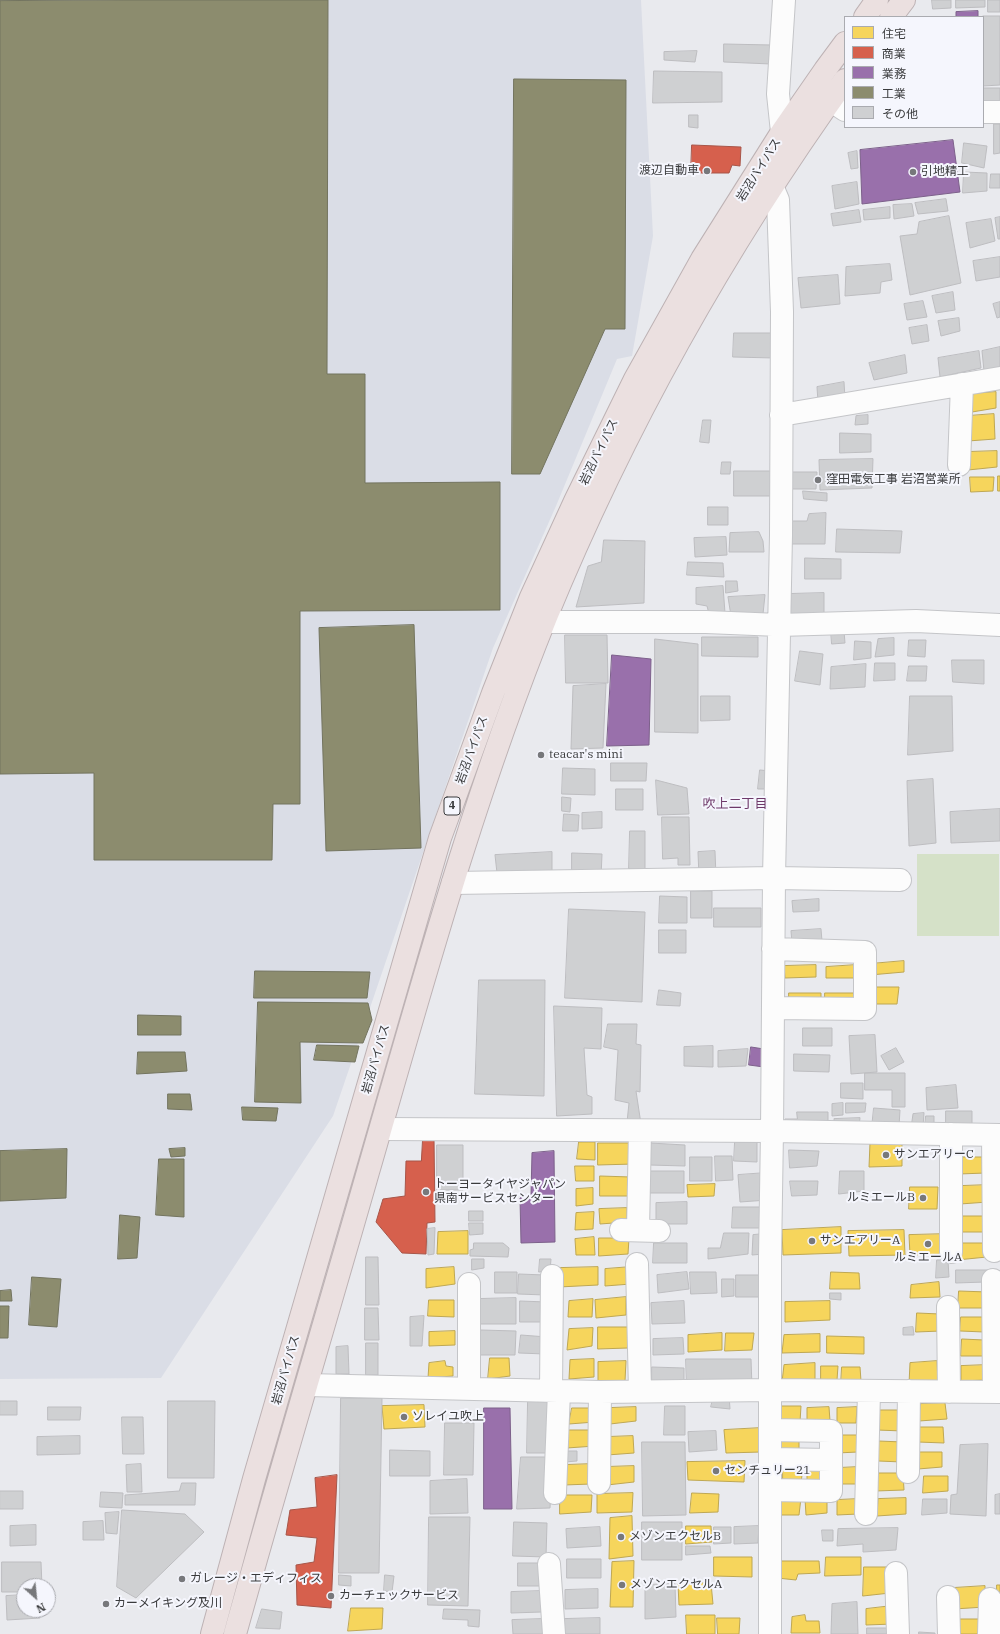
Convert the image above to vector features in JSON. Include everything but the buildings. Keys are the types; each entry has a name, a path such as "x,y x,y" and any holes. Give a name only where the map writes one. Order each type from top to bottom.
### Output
{"highway":[{"path":"866,16 878,0"},
{"path":"891,16 904,0"},
{"name":"岩沼バイパス","path":"212,1634 256,1472 440,838 493,692 534,590 576,499 635,379 702,260 782,132 824,70 844,44"},
{"name":"岩沼バイパス","path":"235,1634 381,1129 404,1043 452,883 494,758 545,622 569,564 616,463 676,345 729,254 772,186 838,105 844,84"}],"street":[{"path":"782,132 778,94 784,0"},
{"path":"984,112 1000,112"},
{"path":"770,1634 770,1258 774,878 781,535 782,312 778,200 772,186"},
{"path":"781,415 1000,378"},
{"path":"959,465 962,384"},
{"path":"545,622 675,622 779,625 916,621 1000,625"},
{"path":"452,883 607,882 774,878 900,880"},
{"path":"773,949 865,952 865,1010 773,1008"},
{"path":"381,1129 996,1135 994,1251"},
{"path":"640,1131 640,1230"},
{"path":"951,1134 951,1252"},
{"path":"637,1264 640,1391"},
{"path":"552,1276 555,1391 555,1493"},
{"path":"307,1385 600,1392 771,1390 997,1392 992,1280"},
{"path":"469,1284 469,1389"},
{"path":"948,1307 949,1392"},
{"path":"866,1514 870,1391"},
{"path":"908,1472 909,1391"},
{"path":"599,1483 600,1392"},
{"path":"770,1430 831,1430 831,1491 770,1490"},
{"path":"770,1459 831,1460"},
{"path":"549,1564 554,1634"},
{"path":"896,1573 898,1634"},
{"path":"948,1597 949,1634"},
{"path":"989,1634 990,1599"}],"shaded area":[{"path":"0,0 641,0 653,236 632,356 617,359 556,506 493,648 333,1116 161,1378 0,1379"}],"green space":[{"path":"917,854 999,854 999,936 917,936"}],"place":[{"name":"渡辺自動車","path":"707,171"},
{"name":"引地精工","path":"913,172"},
{"name":"窪田電気工事 岩沼営業所","path":"818,480"},
{"name":"teacar's mini","path":"541,755"},
{"name":"サンエアリーC","path":"886,1155"},
{"name":"トーヨータイヤジャパン 県南サービスセンター","path":"426,1192"},
{"name":"ルミエールB","path":"923,1198"},
{"name":"サンエアリーA","path":"812,1241"},
{"name":"ルミエールA","path":"928,1244"},
{"name":"ソレイユ吹上","path":"404,1417"},
{"name":"センチュリー21","path":"716,1471"},
{"name":"メゾンエクセルB","path":"621,1537"},
{"name":"ガレージ・エディフィス","path":"182,1579"},
{"name":"メゾンエクセルA","path":"622,1585"},
{"name":"カーチェックサービス","path":"331,1596"},
{"name":"カーメイキング及川","path":"106,1604"}],"district":[{"name":"吹上二丁目","path":"735,804"}]}
